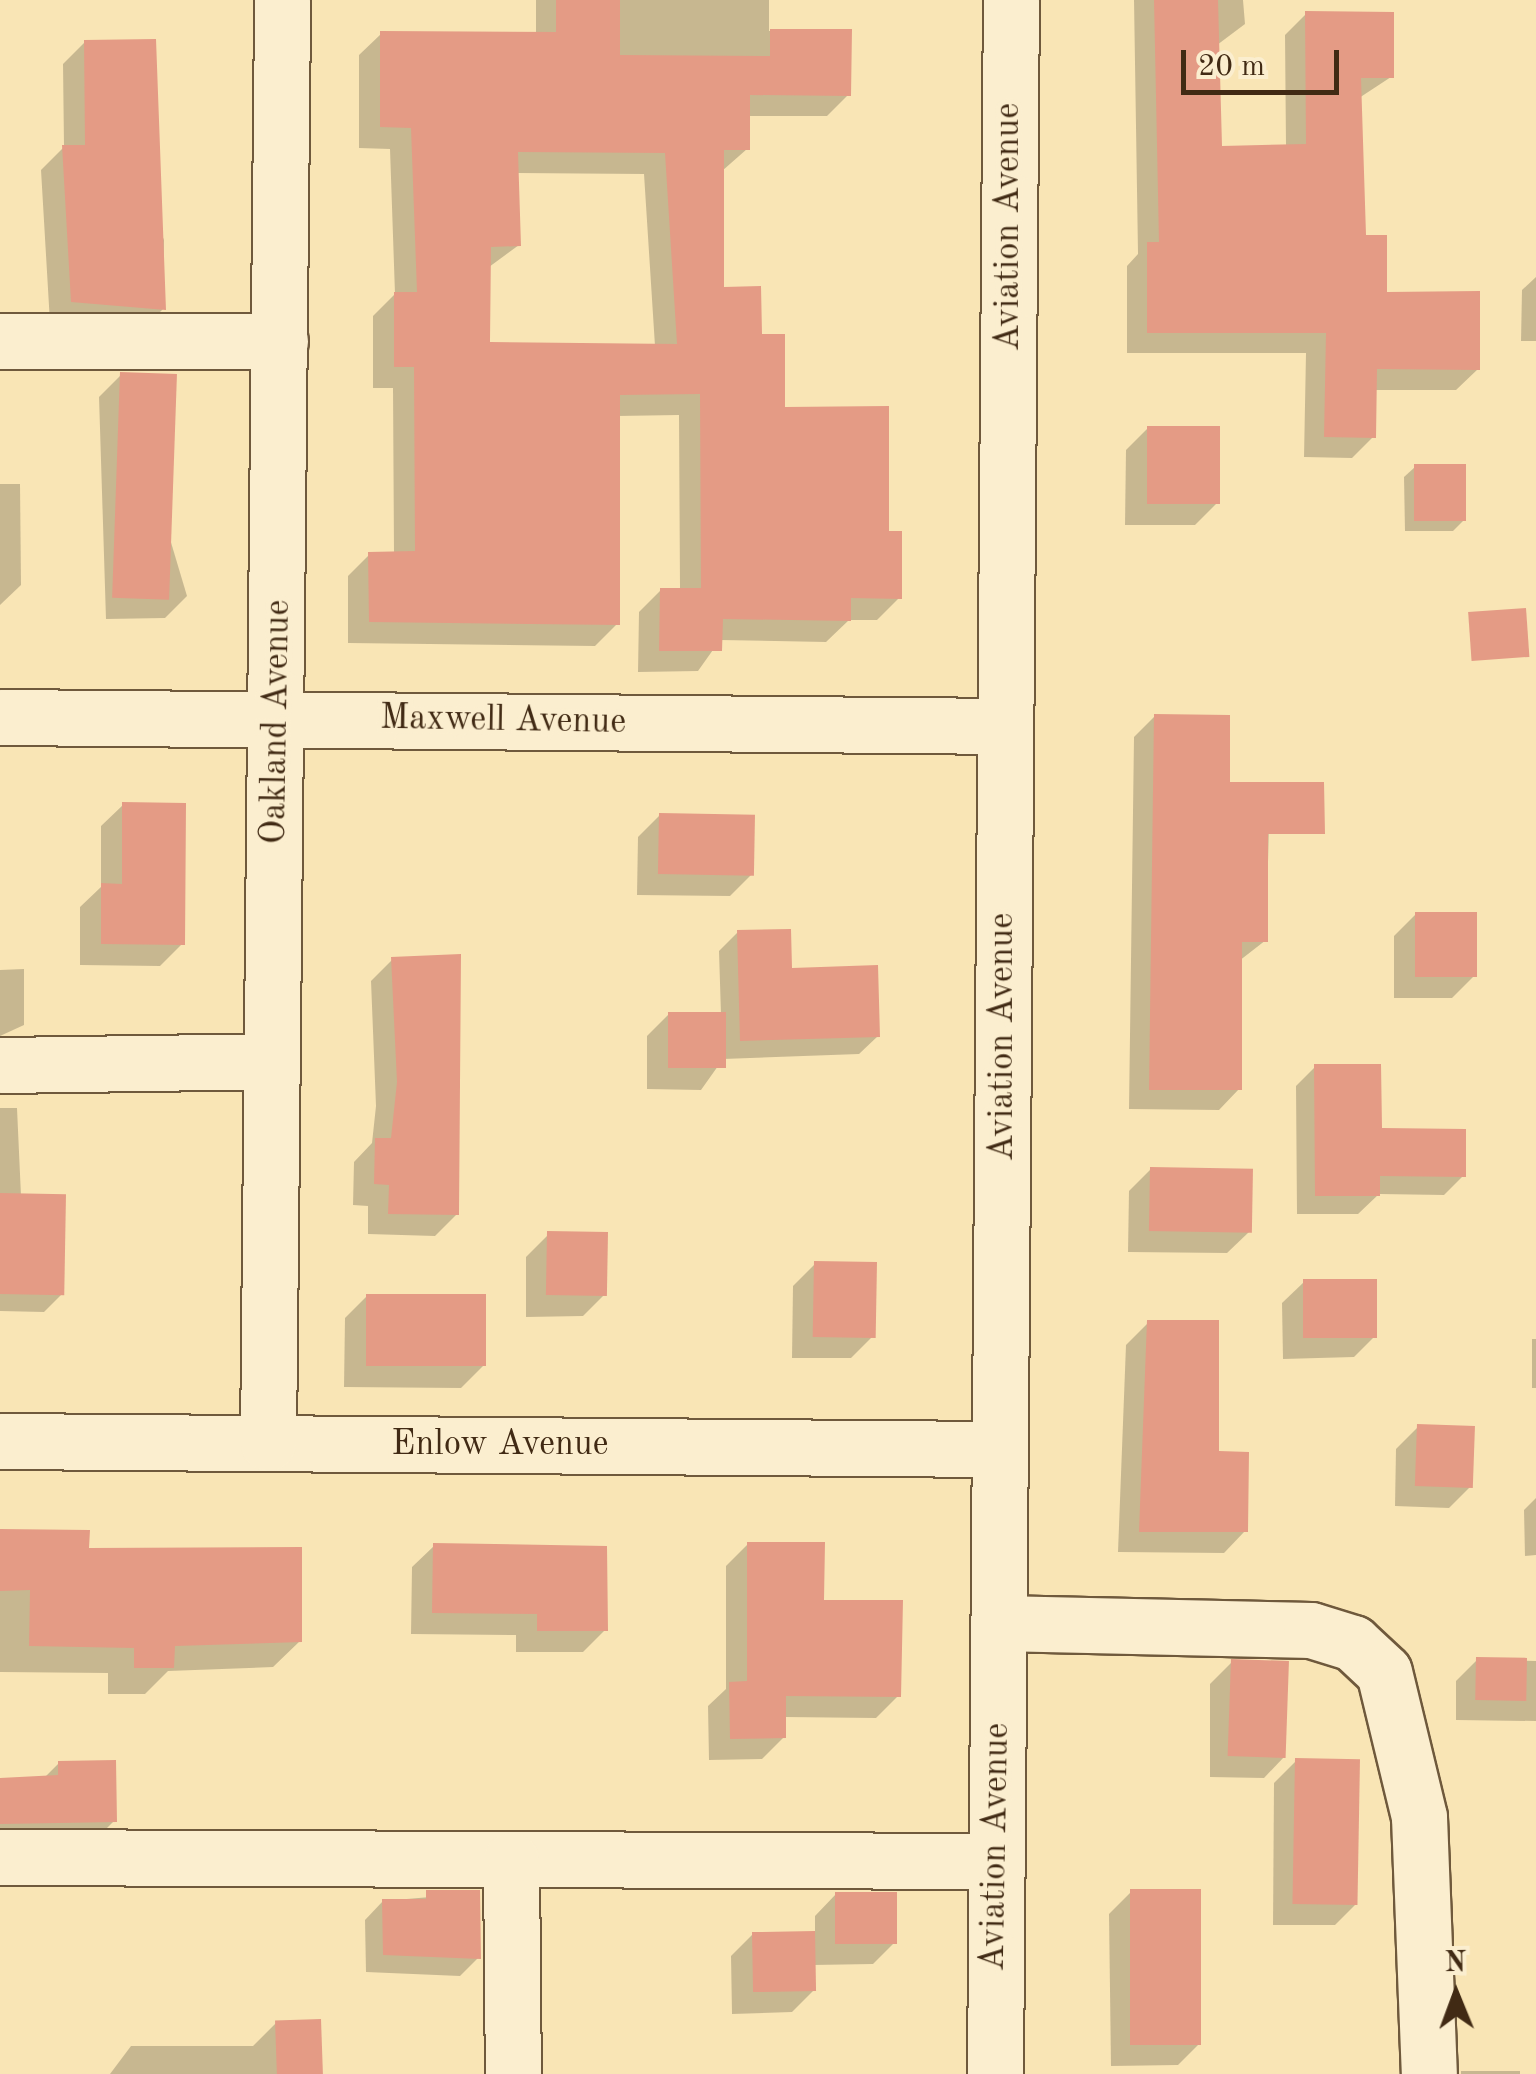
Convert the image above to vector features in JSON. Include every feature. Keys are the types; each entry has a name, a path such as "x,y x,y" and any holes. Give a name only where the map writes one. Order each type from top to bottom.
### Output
{"street":[{"name":"Oakland Avenue","path":"268,1444 282,0"},
{"name":"Aviation Avenue","path":"994,2074 1011,0"},
{"path":"0,340 280,341"},
{"name":"Maxwell Avenue","path":"0,717 1005,726"},
{"path":"0,1065 272,1060"},
{"name":"Enlow Avenue","path":"0,1441 1000,1449"},
{"path":"998,1623 1292,1628 1353,1642 1384,1672 1419,1816 1428,2074"},
{"path":"0,1858 996,1861"},
{"path":"510,1860 513,2074"}],"building":[{"path":"556,0 620,0 620,55 770,56 770,29 852,29 851,96 750,95 750,150 724,150 724,287 761,286 762,334 785,334 785,407 889,406 889,531 902,531 902,599 851,598 851,621 723,619 722,651 659,651 660,588 701,588 700,394 620,395 620,625 369,622 368,552 415,551 414,367 394,367 394,292 417,292 411,128 380,127 380,31 556,32","holes":["518,152 665,153 677,344 490,342 491,247 521,246"]},
{"path":"1154,0 1218,0 1222,146 1306,144 1305,11 1394,12 1394,78 1361,78 1366,235 1387,235 1387,292 1480,291 1480,370 1377,369 1376,438 1324,437 1326,333 1147,333 1147,242 1159,242"},
{"path":"156,39 166,310 71,302 62,145 85,145 84,40"},
{"path":"120,372 177,374 169,600 112,598"},
{"path":"1147,426 1220,426 1220,504 1147,504"},
{"path":"1414,464 1466,464 1466,521 1414,521"},
{"path":"1526,608 1529,657 1472,661 1468,612"},
{"path":"1154,714 1230,715 1230,782 1324,782 1325,834 1268,834 1268,942 1242,942 1242,1090 1149,1090"},
{"path":"122,802 186,803 185,945 101,944 101,883 122,884"},
{"path":"659,813 755,815 754,876 658,874"},
{"path":"1415,912 1477,912 1477,977 1415,977"},
{"path":"791,929 792,968 878,965 880,1037 740,1041 737,930"},
{"path":"461,954 459,1215 388,1214 389,1185 374,1184 375,1138 391,1138 397,1082 391,957"},
{"path":"668,1012 726,1012 726,1068 668,1068"},
{"path":"1314,1064 1381,1064 1382,1128 1466,1129 1466,1177 1380,1176 1380,1196 1315,1196"},
{"path":"1150,1167 1253,1169 1252,1233 1149,1231"},
{"path":"0,1193 66,1194 64,1295 0,1294"},
{"path":"547,1231 608,1232 607,1296 546,1295"},
{"path":"814,1261 877,1262 876,1338 813,1337"},
{"path":"1303,1279 1377,1279 1377,1338 1303,1338"},
{"path":"366,1294 486,1294 486,1366 366,1366"},
{"path":"1147,1320 1219,1320 1219,1451 1249,1452 1248,1532 1139,1532"},
{"path":"1417,1424 1475,1426 1473,1488 1415,1486"},
{"path":"0,1529 90,1530 89,1548 302,1547 302,1642 175,1646 174,1668 134,1668 134,1648 29,1646 30,1590 0,1591"},
{"path":"747,1542 825,1542 824,1600 903,1600 901,1697 786,1696 786,1738 730,1739 729,1682 747,1681"},
{"path":"433,1543 607,1546 608,1631 537,1631 537,1614 432,1613"},
{"path":"1476,1657 1527,1658 1526,1701 1475,1700"},
{"path":"1231,1659 1289,1661 1286,1758 1228,1756"},
{"path":"1295,1758 1360,1759 1357,1905 1292,1904"},
{"path":"116,1760 117,1822 0,1824 0,1778 58,1775 58,1761"},
{"path":"1130,1889 1201,1889 1201,2045 1130,2045"},
{"path":"426,1890 480,1890 481,1959 383,1955 382,1899 426,1899"},
{"path":"835,1892 897,1892 897,1944 835,1944"},
{"path":"815,1931 816,1991 753,1992 752,1932"},
{"path":"321,2019 323,2074 277,2074 275,2021"}]}
